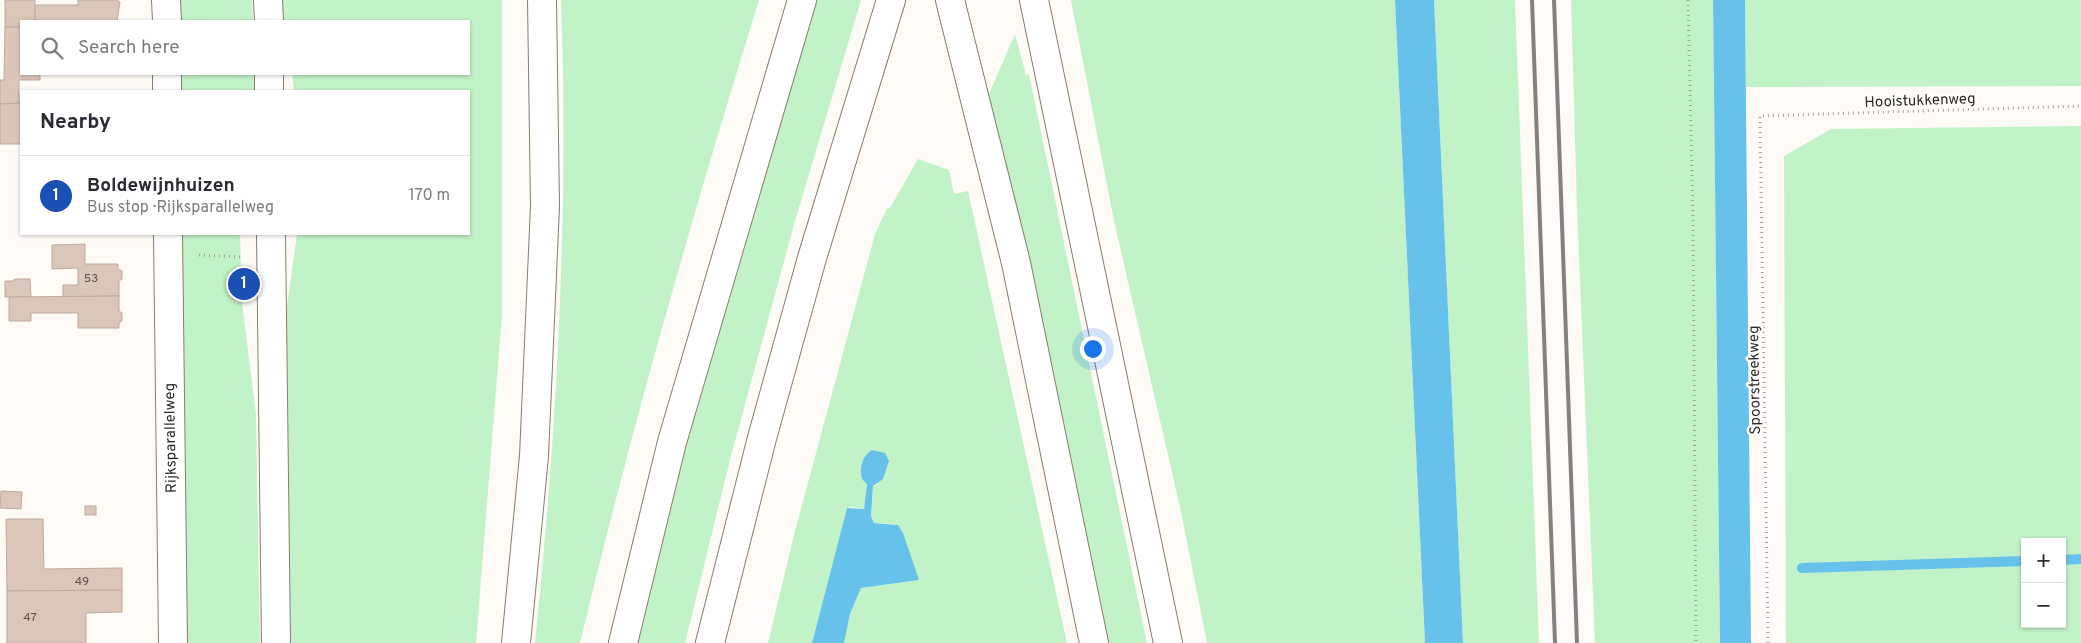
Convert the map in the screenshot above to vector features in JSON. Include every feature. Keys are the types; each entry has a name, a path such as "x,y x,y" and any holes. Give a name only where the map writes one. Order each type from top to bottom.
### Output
{"main road":[{"path":"166,0 167,20"},
{"path":"268,0 269,20"},
{"path":"516,643 535,437 545,206 542,0"},
{"path":"623,643 672,442 802,0"},
{"path":"711,640 762,438 812,258 890,0"},
{"path":"950,0 1016,263 1094,643"},
{"path":"1034,0 1168,643"},
{"path":"167,75 167,90"},
{"path":"269,75 270,90"},
{"name":"Rijksparallelweg","path":"168,244 173,643"},
{"path":"271,246 276,643"}],"path":[{"path":"1688,0 1693,218 1696,643"},
{"name":"Hooistukkenweg","path":"1760,116 2081,106"},
{"name":"Spoorstreekweg","path":"1760,116 1768,643"},
{"path":"168,244 271,246"}],"green space":[{"path":"177,0 252,0 253,20 177,20"},
{"path":"283,0 502,0 502,314 476,643 290,643 286,314 297,235 470,235 470,90 294,90 292,75 470,75 470,20 283,20"},
{"path":"561,0 759,0 664,320 580,643 535,643 543,563 559,322 563,161"},
{"path":"813,0 861,0 795,221 731,456 685,643 632,643 709,345"},
{"path":"1071,0 1395,0 1425,643 1207,643 1180,507 1114,221"},
{"path":"1434,0 1515,0 1539,643 1463,643"},
{"path":"1571,0 1713,0 1720,643 1595,643 1577,208"},
{"path":"1745,0 2081,0 2081,86 1746,87"},
{"path":"1015,34 1026,75 1029,74 1147,643 1103,643 988,96"},
{"path":"178,75 254,75 254,90 178,90"},
{"path":"2081,126 2081,643 1786,643 1784,156 1831,129"},
{"path":"918,159 949,170 954,194 968,191 1067,643 844,643 850,614 861,588 919,580 895,524 874,523 871,516 873,486 879,484 867,484 864,509 847,508 812,643 768,643 795,531 875,234 887,208 890,208"},
{"path":"180,235 240,235 242,303 256,415 260,643 185,643"}],"water":[{"path":"1395,0 1434,0 1463,643 1425,643"},
{"path":"1713,0 1745,0 1751,643 1720,643"},
{"path":"872,450 885,453 889,461 883,479 873,486 871,516 874,523 898,525 903,533 919,580 861,588 850,614 844,643 812,643 847,508 864,509 867,484 862,479 861,467 864,459"}],"building":[{"path":"5,0 35,0 35,20 20,20 20,27 5,27"},
{"path":"78,0 117,0 120,2 117,20 35,20 35,5 78,5"},
{"path":"5,27 20,27 20,75 40,75 40,80 19,80 20,103 0,104 0,80 4,80"},
{"path":"20,103 20,144 0,144 0,104"},
{"path":"85,244 85,264 118,264 118,269 122,271 122,279 119,281 119,296 63,297 63,285 78,285 78,268 52,269 52,245"},
{"path":"14,279 30,279 31,297 5,297 5,281 14,281"},
{"path":"119,296 119,311 122,313 122,321 119,323 119,328 78,328 78,313 31,313 31,321 9,321 9,297"},
{"path":"1,491 22,492 21,509 0,508"},
{"path":"85,506 96,506 96,515 85,515"},
{"path":"6,519 43,519 44,569 122,568 122,590 7,591"},
{"path":"122,590 122,612 86,613 86,643 7,643 7,591"}],"waterway":[{"path":"2066,560 2081,559"},
{"path":"1802,568 2021,561"}],"railway":[{"path":"1532,0 1555,643"},
{"path":"1554,0 1577,643"}],"place":[{"name":"Boldewijnhuizen","path":"244,284"}]}
